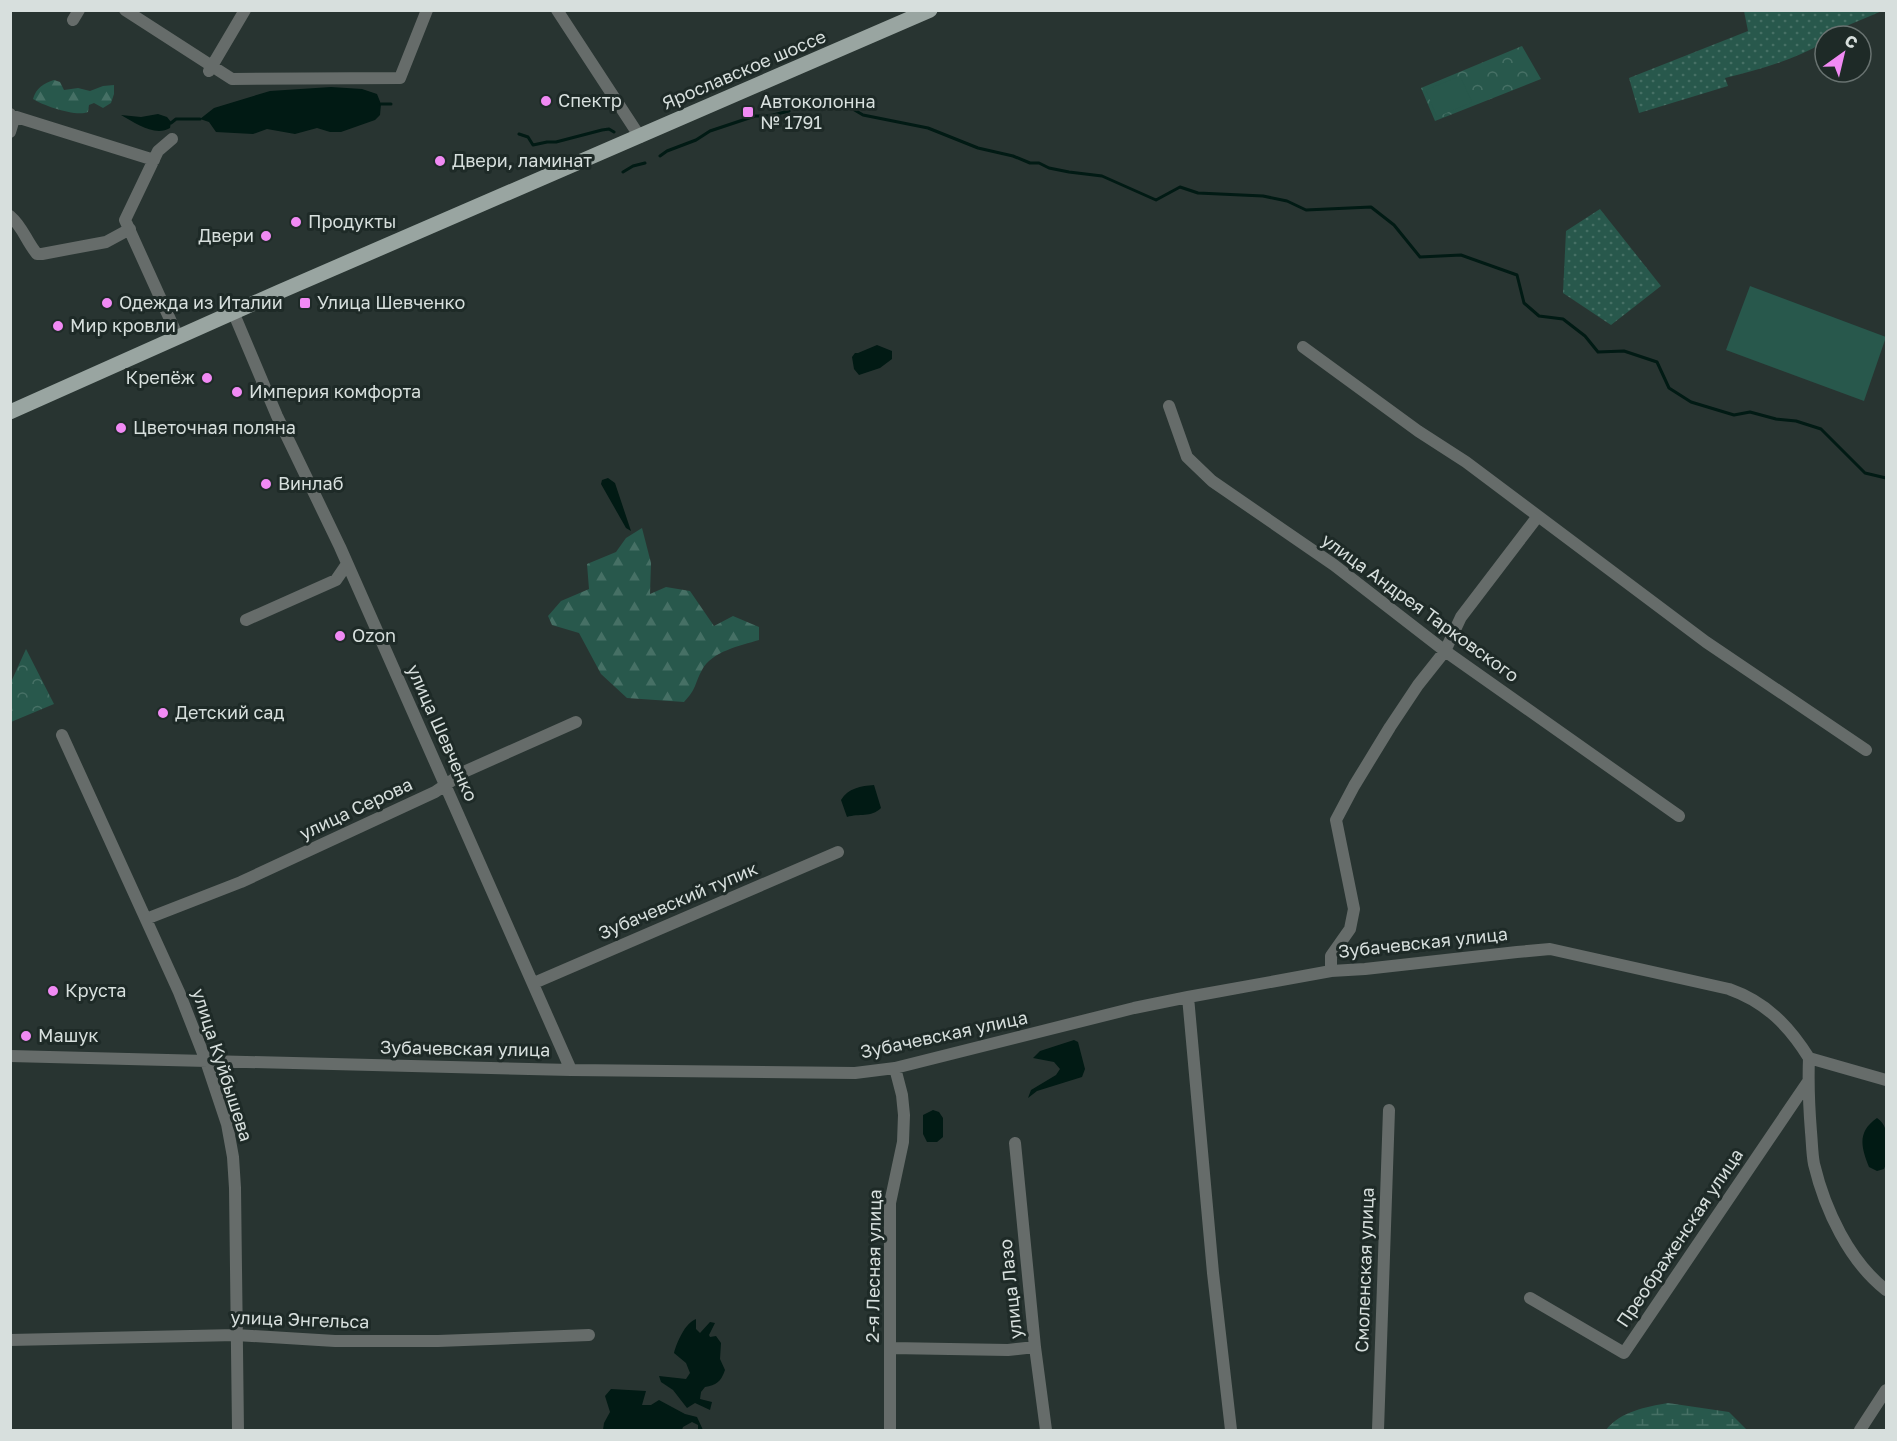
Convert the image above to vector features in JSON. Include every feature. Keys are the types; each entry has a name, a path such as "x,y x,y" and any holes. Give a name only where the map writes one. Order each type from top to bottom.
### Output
{"main road":[{"name":"Ярославское шоссе","path":"10,412 279,292 930,10"}],"street":[{"path":"124,10 210,70 232,79 400,78 427,10"},
{"path":"210,70 245,10"},
{"path":"557,10 639,137"},
{"path":"10,132 13,122 11,115"},
{"path":"11,115 154,160"},
{"path":"172,139 158,151 125,220 178,337"},
{"path":"10,216 19,224 37,254 106,243 130,229"},
{"name":"улица Шевченко","path":"234,314 277,416 347,564 446,784 571,1070"},
{"path":"1303,347 1418,431 1466,462 1706,642 1866,750"},
{"name":"улица Андрея Тарковского","path":"1169,406 1187,457 1212,481 1334,565 1445,651 1679,816"},
{"path":"1331,971 1331,956 1350,929 1354,909 1336,820 1390,727 1418,685 1445,651 1461,617 1538,516"},
{"path":"246,620 336,580 347,564"},
{"name":"улица Серова","path":"146,919 241,882 424,797 466,771 576,722"},
{"name":"улица Куйбышева","path":"62,735 179,992 227,1124 233,1157 238,1431"},
{"name":"Зубачевский тупик","path":"534,983 838,852"},
{"name":"Зубачевская улица","path":"10,1056 571,1070 855,1073 895,1068 1134,1008 1331,971 1550,950 1744,994 1772,1012 1795,1036 1809,1059"},
{"path":"1188,997 1203,1178 1231,1431"},
{"path":"1887,1080 1809,1059 1807,1083 1814,1162 1826,1204 1846,1242 1864,1268 1887,1290"},
{"name":"2-я Лесная улица","path":"890,1431 890,1203 903,1142 904,1114 895,1068"},
{"name":"Преображенская улица","path":"1530,1298 1624,1353 1807,1083"},
{"name":"Смоленская улица","path":"1378,1431 1389,1110"},
{"name":"улица Лазо","path":"1015,1143 1035,1347 1046,1431"},
{"name":"улица Энгельса","path":"10,1340 236,1335 347,1341 438,1341 589,1335"},
{"path":"891,1348 1008,1350 1035,1347"},
{"path":"1860,1431 1887,1390"}],"green space":[{"path":"1744,11 1882,11 1851,24 1813,24 1813,48 1800,55 1725,78 1728,86 1639,113 1629,78 1748,31"},
{"path":"1522,46 1541,79 1435,121 1421,88"},
{"path":"1460,76 1472,102 1437,117 1426,90"},
{"path":"54,80 60,82 64,90 78,88 90,91 114,85 114,94 111,103 103,108 94,103 89,105 88,112 83,113 60,110 33,99 41,86"},
{"path":"1600,209 1661,286 1611,325 1563,293 1566,231"},
{"path":"1750,286 1886,337 1864,401 1726,350"},
{"path":"642,528 651,563 650,594 666,587 690,591 714,626 733,616 759,627 759,640 727,650 712,658 702,670 693,690 684,702 627,698 601,674 579,633 552,625 548,616 561,601 589,589 587,564 616,552 626,538"},
{"path":"26,649 54,704 11,722 11,682"},
{"path":"1668,1403 1729,1412 1747,1430 1606,1430 1626,1414"}],"shaded area":[{"path":"331,87 362,89 377,94 381,104 380,115 375,120 341,132 330,132 317,128 295,134 267,129 253,134 216,132 209,122 200,119 214,108 270,91"},
{"path":"158,114 167,117 171,122 170,128 152,130 121,115 141,117"},
{"path":"877,345 892,351 892,359 880,368 859,375 854,369 852,357 855,353"},
{"path":"608,478 615,483 631,531 626,528 601,484 602,480"},
{"path":"874,785 881,808 869,814 847,817 841,800 844,796 855,788"},
{"path":"1074,1040 1078,1042 1085,1069 1082,1077 1037,1091 1028,1098 1031,1090 1056,1075 1060,1069 1054,1062 1033,1058 1040,1051"},
{"path":"933,1110 939,1112 943,1118 943,1137 937,1142 927,1142 923,1134 923,1115"},
{"path":"1877,1118 1885,1127 1887,1139 1886,1164 1884,1169 1877,1171 1869,1167 1862,1140 1866,1129"},
{"path":"696,1319 696,1329 700,1333 710,1322 715,1323 709,1335 710,1337 716,1336 721,1343 720,1359 725,1370 718,1382 705,1387 701,1392 700,1399 712,1402 710,1410 695,1403 687,1408 673,1390 661,1382 659,1376 686,1379 690,1373 686,1363 674,1353 679,1338"},
{"path":"611,1389 646,1391 642,1405 651,1405 659,1400 685,1414 697,1417 703,1430 698,1430 698,1425 692,1422 682,1430 603,1430 610,1412 605,1396"}],"waterway":[{"path":"804,107 828,101 841,102 863,115 928,128 978,148 1013,156 1030,163 1039,163 1049,168 1069,172 1102,176 1156,200 1180,187 1198,193 1263,196 1287,201 1306,210 1371,207 1394,225 1420,257 1461,255 1517,275 1524,303 1539,316 1563,319 1585,336 1598,352 1624,351 1657,362 1669,388 1691,402 1734,415 1750,412 1776,419 1796,421 1821,429 1865,473 1886,478"},
{"path":"381,104 391,104"},
{"path":"660,156 710,131 755,116 769,116 789,111"},
{"path":"171,123 176,119 200,119"},
{"path":"519,134 528,137 533,145 556,142 602,130 609,129 614,132"},
{"path":"623,172 645,163"}],"place":[{"name":"Спектр","path":"546,101"},
{"name":"Автоколонна № 1791","path":"748,112"},
{"name":"Двери, ламинат","path":"440,161"},
{"name":"Продукты","path":"296,222"},
{"name":"Двери","path":"266,236"},
{"name":"Одежда из Италии","path":"107,303"},
{"name":"Улица Шевченко","path":"305,303"},
{"name":"Мир кровли","path":"58,326"},
{"name":"Крепёж","path":"207,378"},
{"name":"Империя комфорта","path":"237,392"},
{"name":"Цветочная поляна","path":"121,428"},
{"name":"Винлаб","path":"266,484"},
{"name":"Ozon","path":"340,636"},
{"name":"Детский сад","path":"163,713"},
{"name":"Круста","path":"53,991"},
{"name":"Машук","path":"26,1036"}]}
